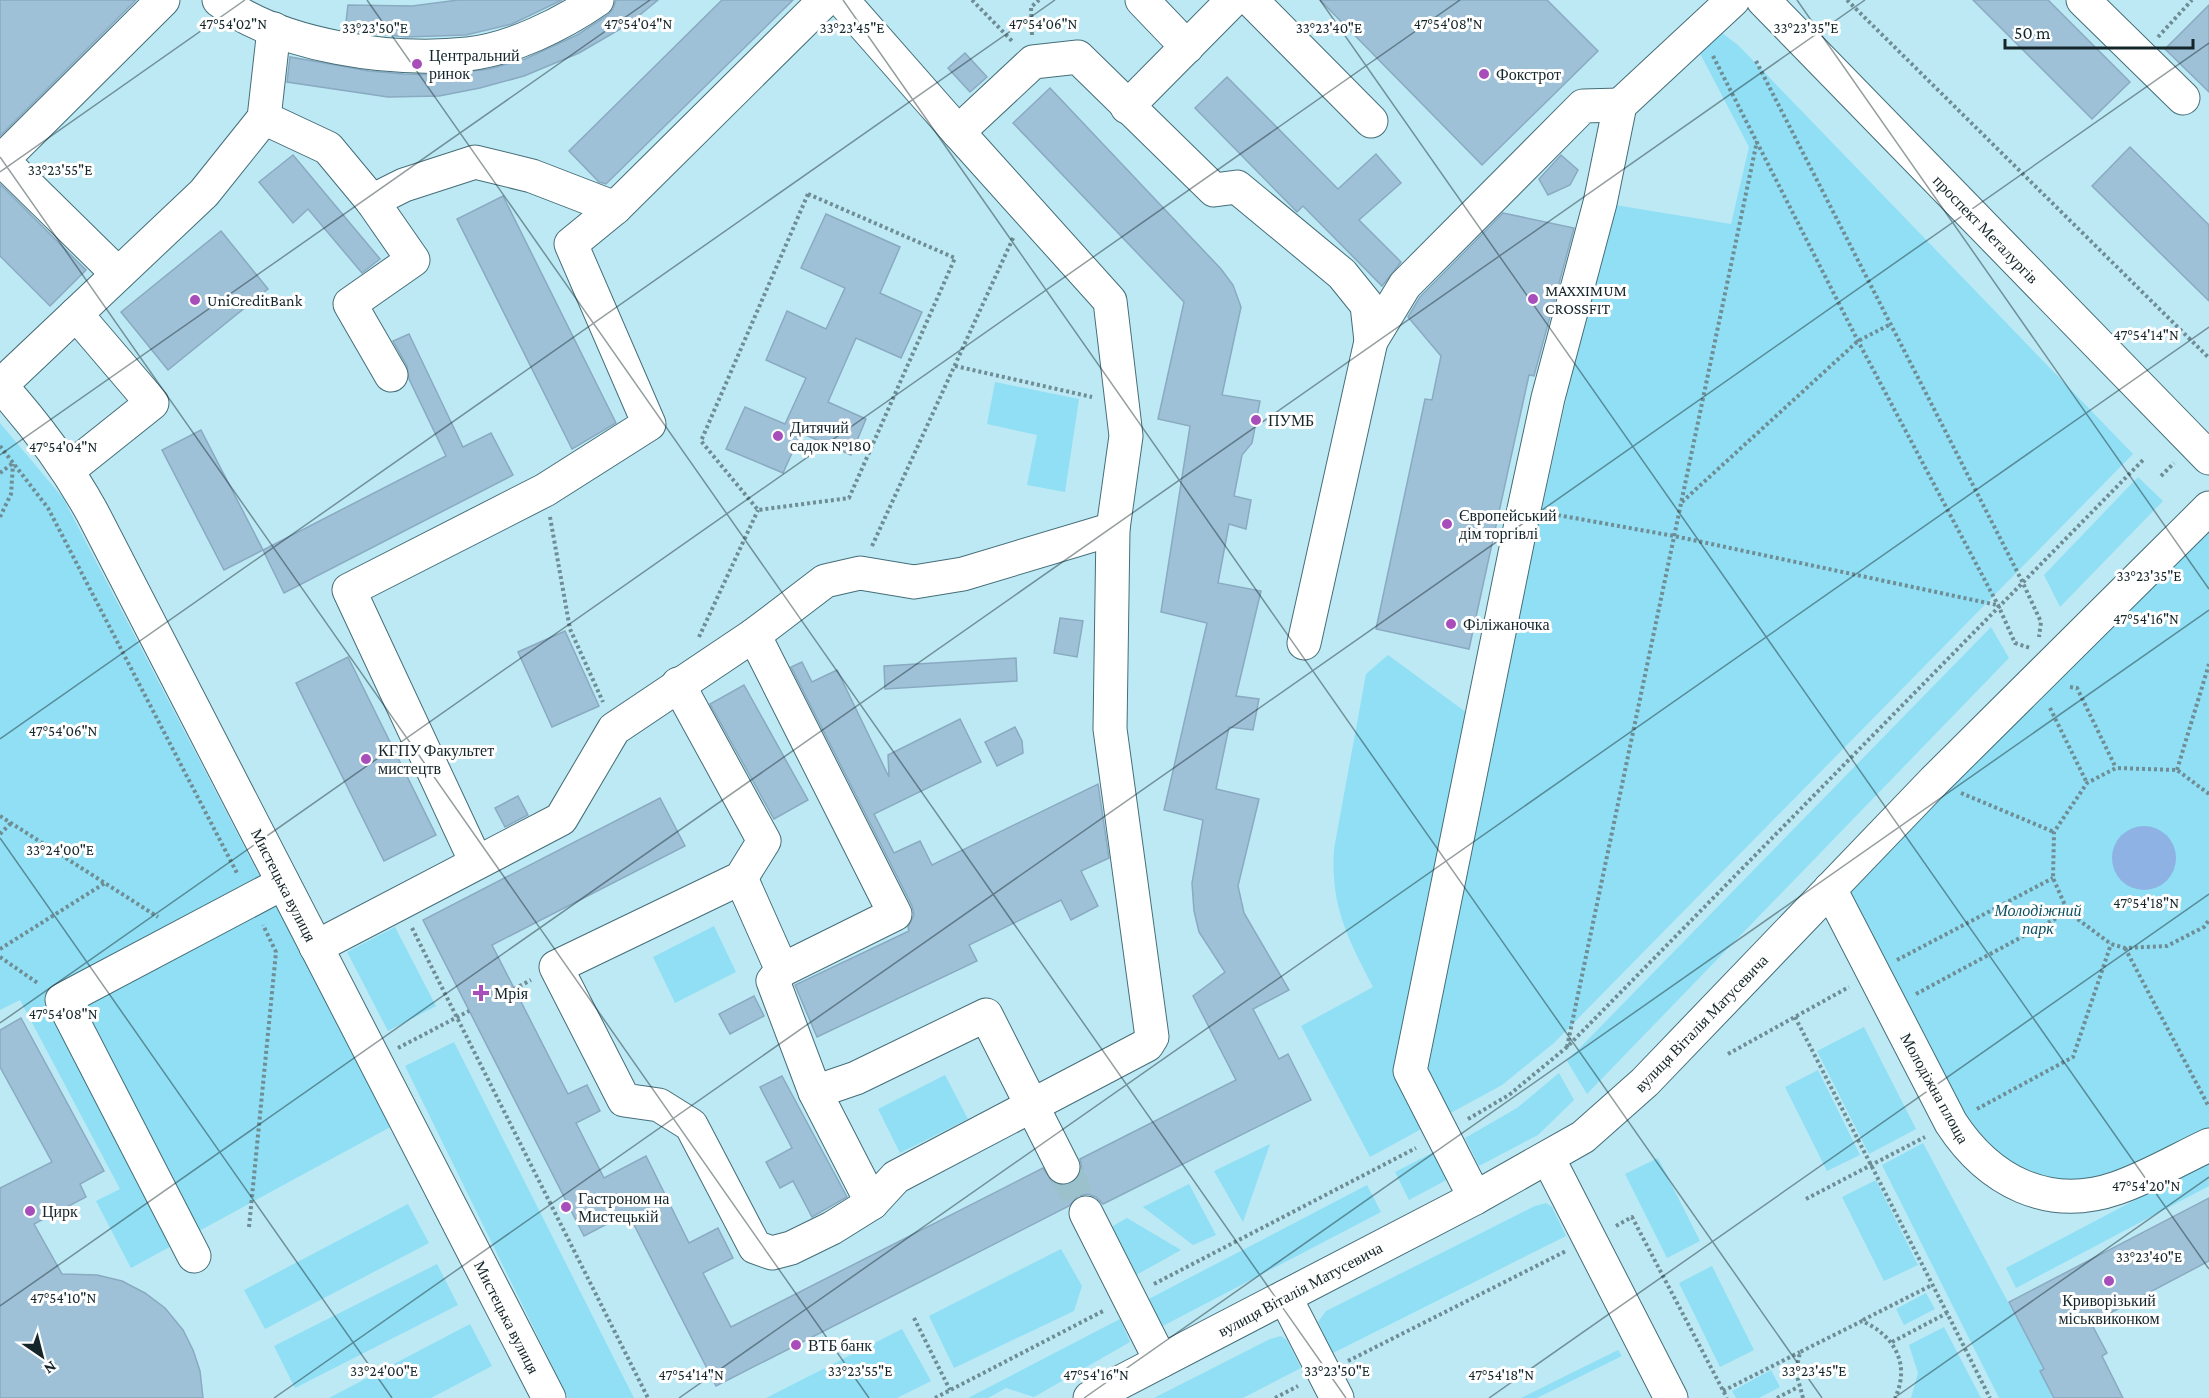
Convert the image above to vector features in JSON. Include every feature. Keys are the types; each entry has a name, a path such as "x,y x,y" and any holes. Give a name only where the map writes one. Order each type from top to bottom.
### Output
{"street":[{"path":"118,274 2,160 163,0"},
{"path":"219,0 236,13 274,29 333,47 407,55 468,54 504,46 540,31 597,0"},
{"path":"476,862 348,590 545,490 649,424 571,244 615,208 825,0"},
{"path":"678,684 764,841 741,878 556,967 624,1100 659,1105 691,1125 755,1247 772,1253 791,1248 832,1228 872,1203 896,1177 1147,1045 1152,1037 1110,729 1113,529 1126,436 1110,301 842,0"},
{"path":"1142,0 1187,46"},
{"path":"1126,107 1233,0"},
{"path":"1251,0 1371,121"},
{"path":"1475,1198 1410,1071 1524,509 1548,398 1600,203 1620,105 1733,0"},
{"name":"проспект Металургів","path":"1763,0 2209,458"},
{"path":"2083,0 2183,98"},
{"path":"0,385 204,193 264,118 274,29"},
{"path":"958,132 1033,62 1078,57 1126,107 1214,190 1237,187 1342,273 1367,305 1371,342"},
{"path":"1304,643 1371,342 1405,285 1583,106 1620,105"},
{"path":"264,118 328,148 372,201 413,260 350,304 391,375"},
{"path":"372,201 404,185 475,162 532,176 615,208"},
{"path":"68,470 152,403 76,314"},
{"name":"Мистецька вулиця","path":"0,385 32,421 68,470 549,1398"},
{"name":"вулиця Віталія Матусевича","path":"1090,1398 1475,1198 1583,1137 1614,1112 2046,667 2209,508"},
{"path":"316,947 561,819 614,729 754,635 825,581 860,573 914,582 963,574 1113,529"},
{"path":"754,635 895,914 782,970 773,981 815,1092 872,1203"},
{"path":"741,878 782,970"},
{"path":"195,1256 62,999 283,883"},
{"name":"Молодіжна площа","path":"1830,889 1951,1123 1965,1144 1995,1173 2016,1185 2066,1196 2115,1189 2209,1145"},
{"path":"815,1092 855,1078 986,1015 1063,1167"},
{"path":"1548,1158 1671,1398"},
{"path":"1086,1212 1161,1361"},
{"path":"1285,1297 1331,1385"}],"path":[{"path":"972,0 1033,62"},
{"path":"1033,62 1031,7 1039,0"},
{"path":"1847,0 2209,358"},
{"path":"2140,57 2192,0"},
{"path":"1700,31 1858,341 1998,605 2015,643 2077,688 2116,768"},
{"path":"1756,61 2041,622 2049,709 2087,783"},
{"path":"1567,1047 1757,141"},
{"path":"808,194 955,258 849,498 758,510 701,441 808,194"},
{"path":"860,573 1026,208"},
{"path":"1681,503 1858,341 1890,324"},
{"path":"955,366 1122,404"},
{"path":"0,446 48,508 276,952 249,1227"},
{"path":"935,1398 1443,1134 1509,1095 1567,1047 1998,605 2145,458"},
{"path":"0,474 13,463"},
{"path":"0,518 11,494 13,463"},
{"path":"545,490 570,629 614,729"},
{"path":"1524,509 1674,536 1998,605"},
{"path":"698,639 758,510"},
{"path":"2177,770 2209,664"},
{"path":"2209,794 2177,770 2116,768 2087,783 2054,832 2053,878 2068,912 2111,944 2125,948 2167,946 2204,927 2209,920"},
{"path":"1934,781 2054,832"},
{"path":"0,816 158,917 171,941"},
{"path":"0,834 11,823"},
{"path":"0,950 105,884"},
{"path":"400,903 648,1398"},
{"path":"1890,1007 2068,912"},
{"path":"1806,1199 2073,1057 2111,944"},
{"path":"2125,948 2209,1107"},
{"path":"0,957 62,999"},
{"path":"374,1060 470,1011"},
{"path":"1795,1017 1990,1398"},
{"path":"1275,1398 1331,1385 1632,1217 1727,1398"},
{"path":"1723,1391 1932,1285"},
{"path":"1892,1342 1947,1313"},
{"path":"914,1318 950,1390"},
{"path":"1862,1321 1882,1331 1892,1342 1899,1355 1901,1369 1894,1398"},
{"path":"1800,1352 1796,1372 1798,1387 1803,1398"},
{"path":"1777,1398 1798,1387"}],"green space":[{"path":"1718,30 1738,45 2133,454 1554,1043 1502,1085 1370,1157 1301,1026 1373,987 1343,921 1338,905 1334,869 1334,849 1366,674 1388,655 1493,732 1609,204 1731,224 1749,147 1695,44"},
{"path":"995,382 1079,399 1065,492 1027,485 1037,435 987,424"},
{"path":"0,423 63,498 259,875 275,868 405,1119 131,1268 96,1201 120,1189 20,1000 0,1010"},
{"path":"2138,477 2163,501 2060,607 2044,575"},
{"name":"Молодіжний парк","path":"2209,508 2209,1145 2115,1189 1995,1173 1830,889"},
{"path":"1991,627 2009,658 1587,1094 1567,1061"},
{"path":"714,926 736,972 675,1003 653,957"},
{"path":"395,927 436,1006 388,1031 347,952"},
{"path":"1864,1027 1916,1129 1869,1154 1817,1051"},
{"path":"454,1042 634,1398 568,1398 405,1066"},
{"path":"1818,1070 1860,1155 1827,1171 1785,1087"},
{"path":"1559,1073 1574,1100 1538,1135 1479,1166 1465,1138 1517,1108"},
{"path":"945,1075 968,1119 900,1153 878,1109"},
{"path":"1923,1143 2031,1345 2057,1362 2040,1371 2054,1398 1999,1398 1882,1165"},
{"path":"1270,1144 1243,1222 1214,1171"},
{"path":"1438,1150 1452,1177 1409,1200 1395,1172"},
{"path":"1658,1158 1700,1241 1667,1258 1625,1174"},
{"path":"2209,1161 2209,1186 2016,1288 2006,1268"},
{"path":"1876,1180 1918,1265 1884,1281 1842,1197"},
{"path":"1189,1184 1216,1235 1193,1245 1143,1207"},
{"path":"1367,1185 1381,1212 1159,1328 1145,1301"},
{"path":"1546,1203 1552,1207 1566,1236 1333,1353 1318,1322 1326,1311 1535,1206"},
{"path":"408,1204 429,1243 265,1329 244,1290"},
{"path":"1127,1218 1181,1250 1131,1278 1104,1231"},
{"path":"1061,1249 1082,1286 1074,1311 954,1368 929,1316"},
{"path":"437,1264 458,1305 295,1388 274,1346"},
{"path":"1712,1266 1754,1350 1720,1367 1679,1283"},
{"path":"1926,1293 1935,1309 1904,1325 1896,1309"},
{"path":"1120,1319 1130,1342 1034,1397 1006,1388 988,1398 968,1398"},
{"path":"470,1324 492,1366 431,1398 329,1398"},
{"path":"1944,1327 1981,1398 1911,1398 1918,1373 1909,1345"},
{"path":"902,1329 931,1381 897,1398 766,1398"},
{"path":"1281,1336 1287,1340 1301,1368 1243,1398 1154,1398 1270,1339"},
{"path":"1618,1350 1622,1356 1537,1398 1521,1398"},
{"path":"1771,1370 1780,1387 1759,1398 1736,1398 1732,1391"}],"shaded area":[{"path":"2144,826 2162,832 2170,840 2176,858 2170,876 2162,884 2144,890 2126,884 2118,876 2112,858 2118,840 2126,832"}],"building":[{"path":"0,0 136,0 0,136"},
{"path":"458,0 562,0 512,24 466,35 406,37 345,30 348,5 412,6"},
{"path":"616,0 658,0 629,24 579,53 524,76 480,88 439,96 388,97 287,82 290,57 369,71 404,74 439,75 489,69 525,59 577,35 608,15"},
{"path":"722,0 793,0 606,184 599,182 569,151"},
{"name":"Фокстрот","path":"1320,0 1547,0 1598,51 1482,165"},
{"path":"1973,0 2048,0 2130,82 2092,119"},
{"path":"2209,5 2209,92 2165,49"},
{"path":"965,53 987,77 970,92 948,68"},
{"path":"1227,77 1338,189 1376,154 1401,183 1359,220 1401,262 1382,286 1303,206 1297,212 1195,108"},
{"path":"1050,88 1221,269 1233,285 1241,307 1222,395 1260,401 1252,443 1242,455 1234,496 1251,500 1246,529 1229,524 1218,583 1261,591 1236,696 1259,699 1253,730 1229,727 1216,789 1259,799 1238,886 1244,913 1289,990 1253,1009 1279,1059 1288,1054 1311,1100 1103,1204 1096,1197 1088,1194 1078,1196 1069,1206 716,1386 628,1213 584,1236 423,920 660,798 685,846 492,945 568,1094 587,1085 600,1111 576,1123 604,1178 646,1156 689,1243 718,1228 733,1258 703,1273 731,1327 1043,1168 1053,1183 1061,1186 1071,1184 1079,1177 1082,1169 1080,1159 1236,1080 1193,996 1225,972 1199,932 1194,911 1192,883 1203,820 1164,810 1207,623 1161,612 1190,426 1158,419 1184,302 1013,123"},
{"path":"2130,147 2209,225 2209,301 2092,186"},
{"path":"293,155 380,259 362,273 308,209 293,223 259,182"},
{"path":"1561,155 1578,170 1570,185 1548,195 1539,179"},
{"path":"0,184 86,270 50,306 0,256"},
{"path":"503,196 616,423 572,449 457,219"},
{"path":"1503,213 1574,228 1534,376 1529,375 1469,649 1376,629 1425,399 1432,400 1441,356 1408,317 1420,297"},
{"path":"826,214 900,247 880,293 922,312 901,358 856,338 828,402 866,419 851,455 801,433 783,473 726,449 745,407 785,424 806,378 766,360 787,311 826,329 845,288 801,268"},
{"name":"UniCreditBank","path":"221,231 268,289 168,370 121,312"},
{"path":"409,334 463,447 491,433 513,475 284,593 263,550 446,456 409,379 407,366 393,341"},
{"path":"201,430 263,550 224,570 162,450"},
{"path":"1060,618 1083,621 1077,657 1054,653"},
{"path":"565,631 599,706 552,727 518,652"},
{"name":"КГПУ Факультет мистецтв","path":"348,657 436,835 384,861 296,683"},
{"path":"1016,658 1017,681 885,689 884,666"},
{"path":"802,662 812,682 837,670 889,777 888,755 960,719 981,762 874,814 894,853 920,841 932,865 1098,784 1109,858 1081,871 1098,906 1071,920 1061,900 969,945 977,961 817,1037 795,985 909,931 908,927 914,915 912,906 791,667"},
{"path":"744,685 808,800 774,819 710,704"},
{"path":"1015,727 1022,741 1023,753 997,766 985,742"},
{"path":"518,796 528,815 505,827 495,808"},
{"path":"754,996 764,1016 730,1034 719,1014"},
{"name":"Цирк","path":"21,1018 104,1171 80,1184 86,1197 34,1224 62,1274 97,1275 122,1281 145,1293 165,1308 183,1330 193,1350 200,1371 203,1398 0,1398 0,1188 52,1162 0,1067 0,1030"},
{"path":"782,1076 847,1197 812,1217 793,1181 780,1188 766,1162 792,1148 760,1087"},
{"name":"Криворізький міськвиконком","path":"2209,1198 2209,1261 2091,1323 2107,1353 2102,1356 2123,1398 2054,1398 2040,1371 2044,1369 2009,1302"}],"tunnel":[{"path":"1063,1167 1086,1213"}],"place":[{"name":"Центральний ринок","path":"417,64"},
{"name":"Фокстрот","path":"1484,74"},
{"name":"MAXXIMUM CROSSFIT","path":"1533,299"},
{"name":"UniCreditBank","path":"195,300"},
{"name":"ПУМБ","path":"1256,420"},
{"name":"Дитячий садок №180","path":"778,436"},
{"name":"Європейський дім торгівлі","path":"1447,524"},
{"name":"Філіжаночка","path":"1451,624"},
{"name":"КГПУ Факультет мистецтв","path":"366,759"},
{"name":"Мрія","path":"481,993"},
{"name":"Гастроном на Мистецькій","path":"566,1207"},
{"name":"Цирк","path":"30,1211"},
{"name":"Криворізький міськвиконком","path":"2109,1281"},
{"name":"ВТБ банк","path":"796,1345"}]}
